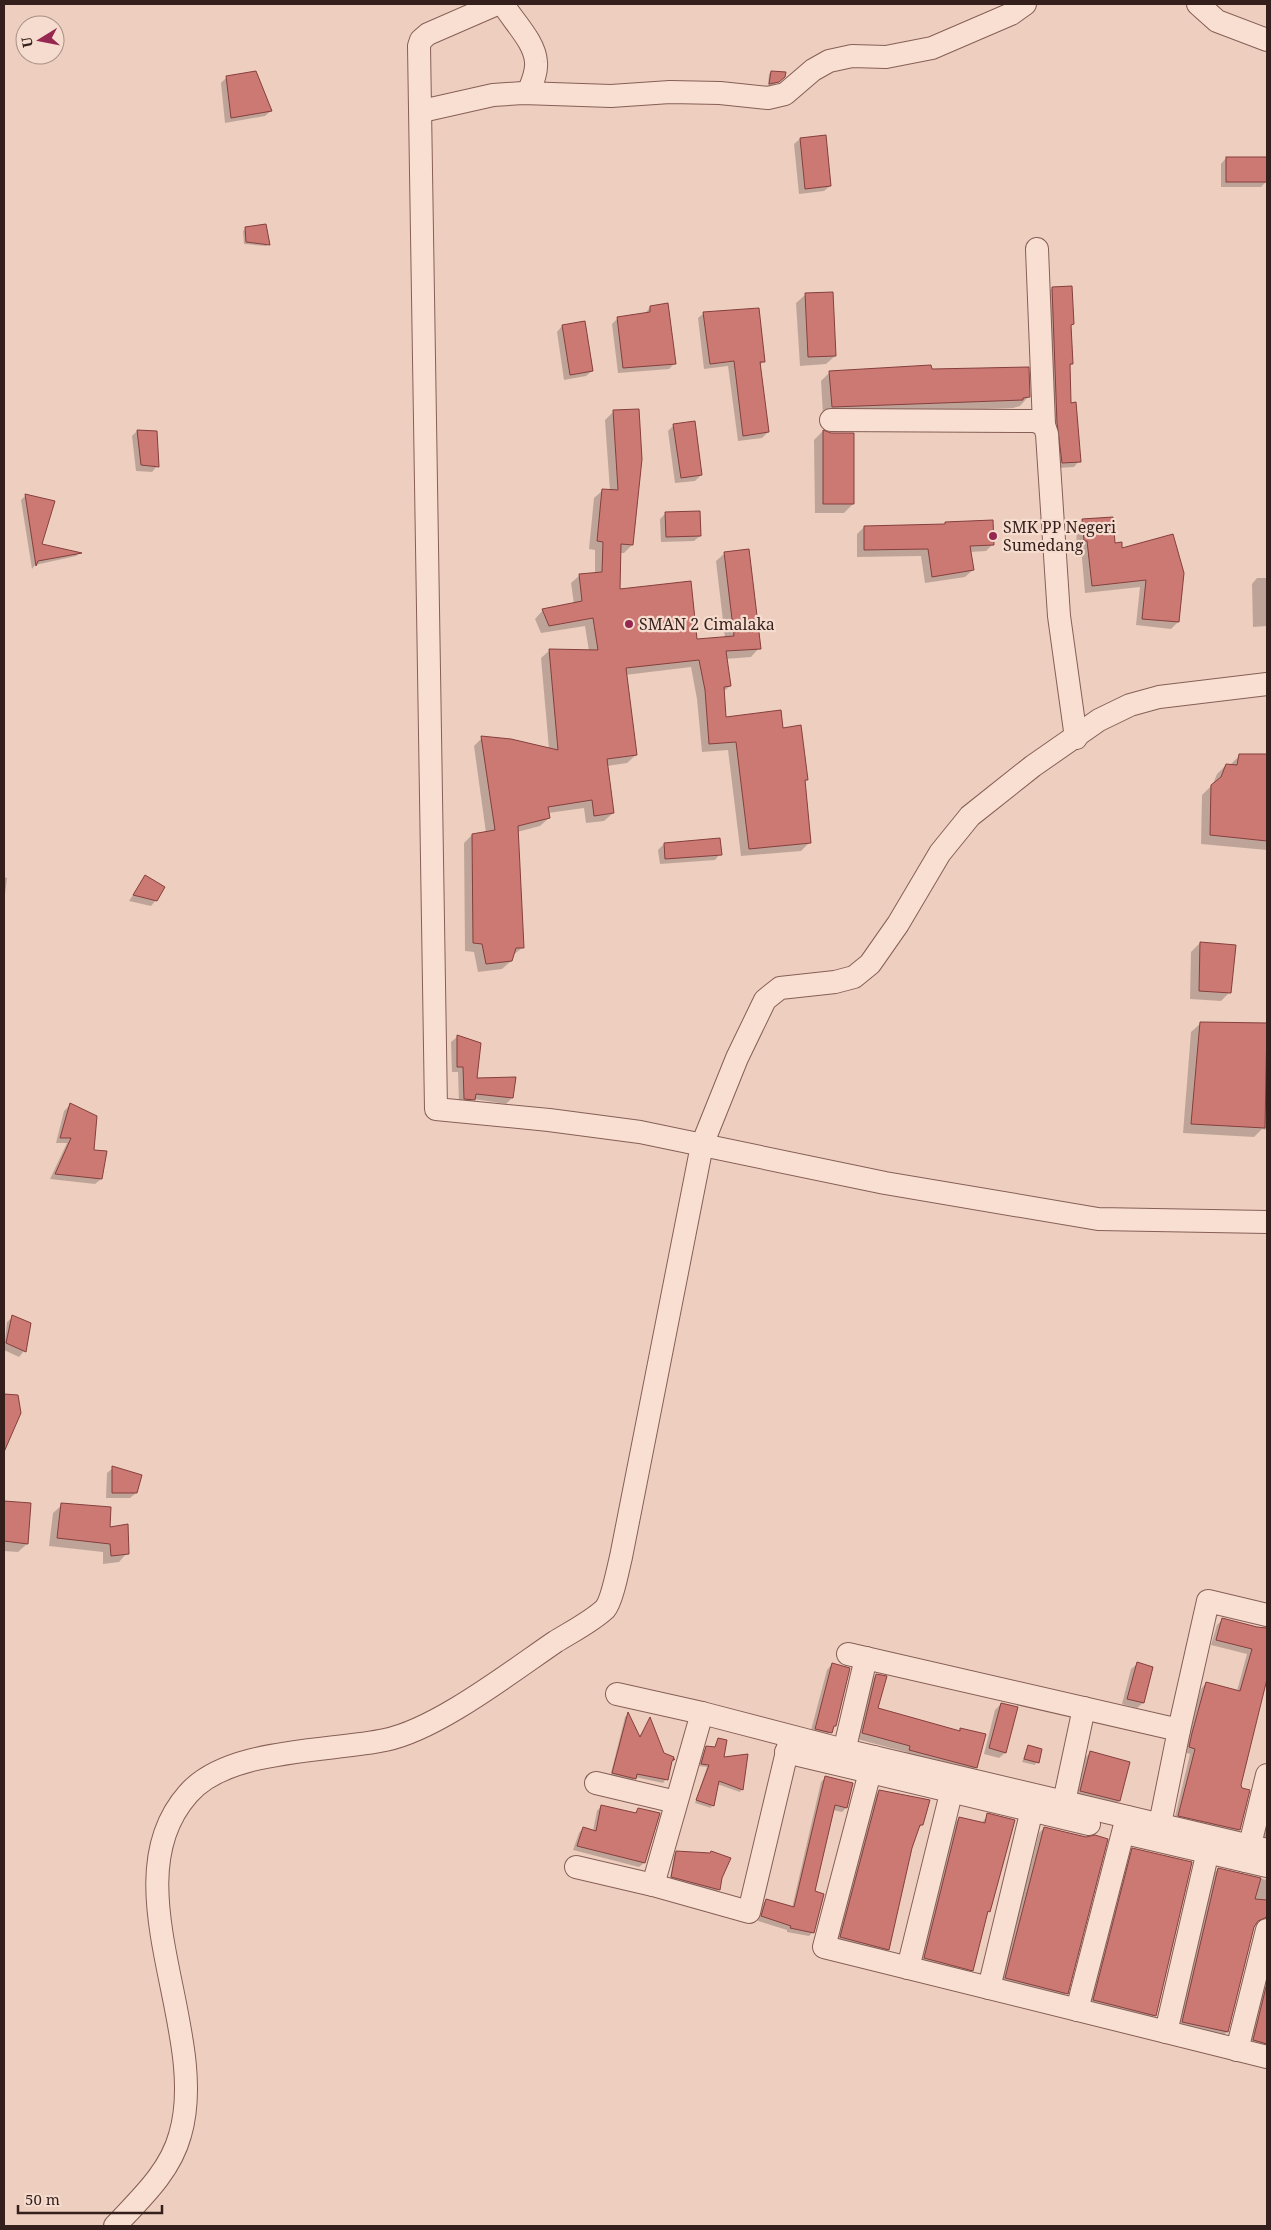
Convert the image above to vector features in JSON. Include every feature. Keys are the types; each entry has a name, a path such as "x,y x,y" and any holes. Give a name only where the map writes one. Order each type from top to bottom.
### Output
{"street":[{"path":"497,4 428,34 421,40 419,62 422,111 432,953 436,1109 549,1120 640,1132 885,1183 1098,1219 1267,1222"},
{"path":"503,4 535,56 535,75 528,93"},
{"path":"422,111 493,95 528,93 612,96 700,93 768,98 786,94 813,70 829,61 852,56 886,57 932,48 1011,14 1025,4"},
{"path":"1198,4 1217,21 1267,40"},
{"path":"1037,249 1044,425 1047,434 1060,616 1076,738"},
{"path":"831,420 1035,421 1044,425"},
{"path":"115,2226 165,2168 180,2136 187,2100 187,2072 158,1906 158,1864 162,1844 177,1808 188,1793 202,1781 237,1764 252,1760 385,1740 420,1729 606,1608 621,1557 702,1145 737,1058 765,1000 780,988 835,982 854,977 870,964 898,924 940,853 970,816 1033,766 1076,738 1099,720 1130,705 1159,697 1267,684"},
{"path":"1159,1832 1179,1730 1208,1601 1267,1615"},
{"path":"836,1759 857,1656 1179,1730"},
{"path":"617,1694 702,1713 836,1759 872,1765 1258,1856 1267,1775"},
{"path":"1063,1810 1084,1708"},
{"path":"653,1885 702,1713"},
{"path":"576,1867 653,1885 749,1912 788,1744"},
{"path":"872,1765 824,1948 1267,2057"},
{"path":"596,1783 676,1802"},
{"path":"908,1968 954,1784"},
{"path":"989,1988 1034,1803"},
{"path":"1077,2010 1125,1824"},
{"path":"1166,2032 1210,1845"},
{"path":"1237,2050 1267,1930"}],"building":[{"path":"256,71 272,111 231,118 226,76"},
{"path":"771,71 786,72 785,77 779,82 769,84"},
{"path":"826,135 831,186 805,189 800,138"},
{"path":"1226,157 1267,157 1267,182 1226,182"},
{"path":"266,224 270,245 246,242 245,227"},
{"path":"1072,286 1074,324 1071,325 1073,364 1070,364 1071,403 1076,402 1081,462 1062,463 1057,423 1052,287"},
{"path":"833,292 836,356 808,357 805,293"},
{"path":"668,303 676,364 623,368 617,317 650,312 650,306"},
{"path":"759,308 765,362 760,362 769,432 743,436 734,361 710,364 703,312"},
{"path":"585,321 593,371 570,375 562,325"},
{"path":"931,365 932,369 1029,367 1030,397 1023,398 1023,400 832,407 829,371"},
{"path":"639,409 642,459 633,545 621,544 620,589 691,581 697,639 734,636 724,552 749,549 761,649 726,651 731,686 724,687 726,717 781,710 783,728 801,725 808,780 805,780 811,843 749,849 736,742 709,744 705,690 699,660 626,668 637,755 607,759 614,813 594,816 592,800 548,807 550,818 518,826 524,948 516,948 512,961 486,964 482,944 473,943 472,834 495,830 481,736 511,739 558,750 549,649 598,650 593,618 549,626 542,609 582,601 579,574 602,572 603,542 597,541 602,489 618,490 613,410"},
{"path":"695,421 702,475 681,478 673,424"},
{"path":"137,430 157,431 159,467 141,465"},
{"path":"823,430 831,433 854,433 854,504 823,504"},
{"path":"25,494 55,501 42,544 82,553 38,561 36,566"},
{"path":"700,511 701,536 666,537 665,512"},
{"path":"1113,517 1115,543 1122,542 1122,548 1173,534 1184,573 1179,622 1142,619 1146,580 1092,586 1087,541 1084,541 1082,519"},
{"path":"993,520 994,545 970,546 974,570 932,577 928,549 864,550 864,526 945,524 945,522"},
{"path":"1239,754 1267,754 1267,841 1210,835 1211,785 1221,777 1226,764 1237,765"},
{"path":"720,838 722,855 665,859 664,843"},
{"path":"145,875 165,887 157,901 133,895"},
{"path":"1200,942 1236,945 1231,993 1199,991"},
{"path":"1200,1022 1267,1023 1265,1128 1191,1124"},
{"path":"457,1035 481,1043 477,1078 516,1077 513,1098 476,1094 475,1100 464,1099 463,1067 457,1067"},
{"path":"70,1103 97,1116 94,1150 107,1151 102,1179 55,1174 71,1138 60,1138"},
{"path":"12,1315 31,1323 26,1352 6,1343"},
{"path":"4,1394 18,1395 21,1413 4,1452"},
{"path":"112,1466 142,1475 137,1493 112,1493"},
{"path":"4,1501 31,1503 28,1544 4,1541"},
{"path":"61,1503 111,1507 110,1527 128,1524 129,1554 111,1556 110,1544 57,1538"},
{"path":"1222,1618 1267,1628 1267,1679 1241,1785 1242,1788 1250,1790 1240,1830 1178,1816 1195,1749 1189,1747 1206,1682 1240,1691 1252,1649 1216,1640"},
{"path":"1137,1662 1153,1667 1144,1703 1127,1699"},
{"path":"832,1663 850,1668 836,1726 834,1726 832,1733 815,1729"},
{"path":"876,1674 887,1676 878,1708 960,1731 960,1728 986,1734 977,1768 909,1750 910,1746 862,1733"},
{"path":"1001,1703 1018,1707 1006,1753 989,1748"},
{"path":"628,1712 640,1737 650,1717 664,1753 674,1757 668,1780 637,1774 636,1779 612,1773"},
{"path":"718,1738 727,1740 724,1757 748,1754 743,1790 719,1781 714,1806 696,1800 709,1765 701,1764 706,1746 715,1747"},
{"path":"1028,1745 1042,1749 1039,1763 1024,1759"},
{"path":"1090,1751 1130,1762 1120,1801 1080,1791"},
{"path":"825,1776 853,1783 847,1808 835,1805 815,1891 824,1894 814,1933 790,1928 791,1926 761,1916 766,1899 794,1907"},
{"path":"879,1790 930,1800 923,1825 920,1825 912,1848 889,1950 840,1937"},
{"path":"601,1805 636,1813 638,1808 660,1813 645,1863 577,1846 583,1827 596,1831"},
{"path":"987,1813 1015,1820 990,1912 988,1911 973,1971 924,1958 959,1817 985,1823"},
{"path":"1044,1827 1086,1837 1095,1835 1108,1839 1068,1994 1005,1978"},
{"path":"1132,1848 1192,1862 1156,2016 1093,2000"},
{"path":"676,1851 710,1853 711,1851 731,1858 722,1878 720,1890 671,1877"},
{"path":"1218,1868 1261,1878 1255,1899 1267,1900 1267,1917 1258,1921 1254,1927 1228,2032 1182,2022"},
{"path":"1267,1983 1267,2044 1253,2040"}],"place":[{"name":"SMK PP Negeri Sumedang","path":"993,536"},
{"name":"SMAN 2 Cimalaka","path":"629,624"}]}
